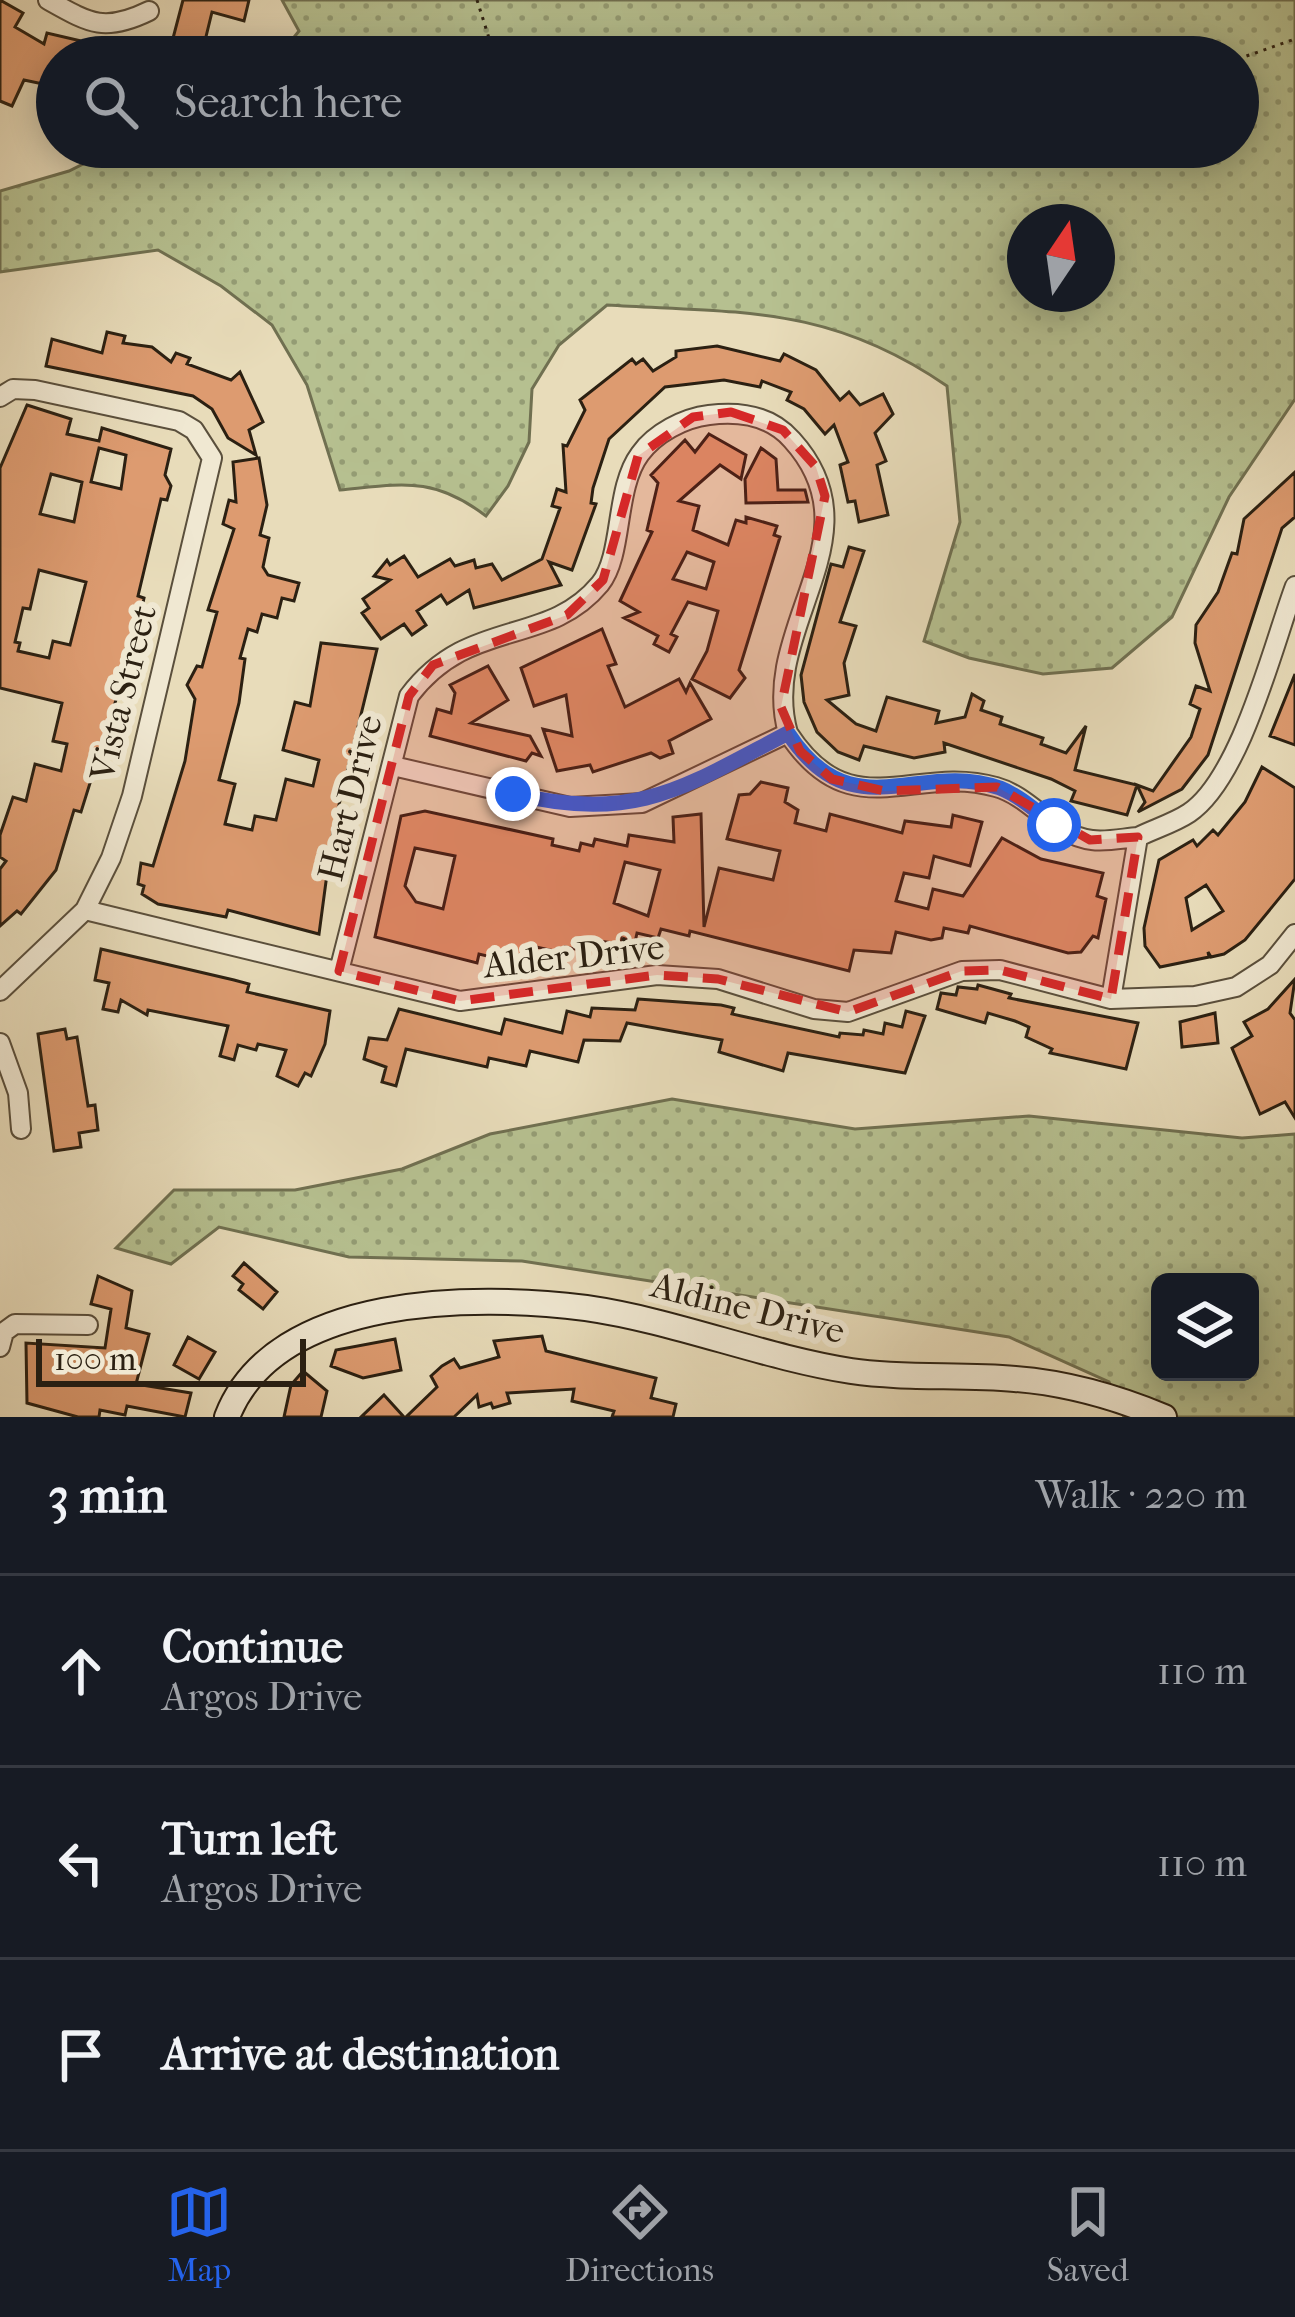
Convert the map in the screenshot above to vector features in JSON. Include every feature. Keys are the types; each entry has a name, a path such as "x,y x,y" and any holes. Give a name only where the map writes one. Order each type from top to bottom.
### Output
{"main road":[{"name":"Aldine Drive","path":"227,1417 267,1361 314,1332 397,1308 584,1308 814,1365 1076,1387 1164,1417"}],"street":[{"path":"47,0 88,22 119,26 148,11"},
{"name":"Vista Street","path":"0,397 13,389 35,390 179,421 194,430 212,458 209,488 132,796 111,858 85,910"},
{"name":"Hart Drive","path":"339,971 410,696 433,665 478,640 567,615 603,580 625,486 638,456 656,437 692,417 731,412 783,430 816,466 826,496 825,533 785,670 781,706 788,733"},
{"path":"393,766 570,807 642,803 788,733 832,778 857,788 884,791 962,783 997,787 1054,825 1090,840 1138,837 1190,813 1210,793 1229,761 1295,586"},
{"path":"1111,1000 1138,837"},
{"path":"0,991 85,910"},
{"name":"Alder Drive","path":"85,910 460,1001 657,975 718,979 814,1009 848,1012 962,971 1000,970 1111,1000 1175,998 1236,987 1270,964 1295,934"},
{"path":"0,1043 18,1093 21,1129"},
{"path":"0,1347 4,1332 15,1324 88,1325"}],"path":[{"path":"477,0 488,36"},
{"path":"1259,51 1295,39"}],"highlighted area":[{"path":"731,412 783,430 816,467 825,496 781,707 800,751 832,779 885,791 997,787 1090,840 1138,837 1111,999 1000,970 962,971 848,1012 718,979 657,975 460,1001 339,971 409,696 433,665 567,615 603,580 638,456 693,417"}],"green space":[{"path":"282,0 1295,0 1295,399 1229,497 1172,617 1112,668 1043,674 969,658 924,641 960,522 947,386 863,340 783,318 607,305 559,345 532,389 529,442 508,486 486,516 450,494 417,486 340,490 307,385 272,325 221,286 158,250 0,272 0,191 75,168 1259,168 1259,36 295,36 299,31"},
{"path":"672,1099 855,1129 1029,1116 1242,1138 1295,1134 1295,1417 1124,1417 1109,1382 1009,1337 522,1261 349,1257 219,1227 171,1264 116,1248 174,1190 295,1190 402,1169 490,1134"}],"building":[{"path":"0,0 23,13 15,27 36,39 36,83 24,80 12,106 0,101"},
{"path":"183,0 249,0 244,21 212,12 206,36 174,36"},
{"path":"107,332 125,336 123,343 152,347 171,362 176,353 190,358 187,364 231,380 240,372 263,422 249,430 256,455 228,438 212,409 193,396 46,366 52,339 102,353"},
{"path":"717,346 780,361 784,354 816,370 840,400 849,392 860,405 883,394 893,414 875,433 886,461 877,465 888,515 859,522 855,501 848,502 840,465 848,462 834,425 825,434 804,409 787,400 791,392 762,381 760,387 724,380 665,387 609,439 593,488 591,503 596,504 572,570 549,562 561,585 474,608 469,590 447,604 441,595 417,611 426,625 412,635 404,624 381,639 362,613 369,608 363,599 390,580 374,576 387,560 390,565 404,556 418,577 450,559 455,566 474,560 476,568 492,564 502,580 542,559 560,508 552,506 557,489 566,492 563,445 567,446 585,410 580,400 632,359 636,364 643,359 653,371 676,357 676,351"},
{"path":"27,405 71,419 67,434 99,441 102,428 171,449 165,475 171,486 167,500 161,499 138,596 144,598 140,616 124,653 120,687 81,812 74,810 56,870 21,914 17,911 0,926 0,869 6,861 0,857 0,835 13,797 26,801 35,764 61,771 67,744 53,741 62,703 0,688 0,468","holes":["99,448 126,455 121,489 91,482","51,474 82,482 74,522 40,514","39,570 86,582 70,645 53,641 49,658 18,651 20,643 15,642 23,608 30,609"]},
{"path":"709,434 746,455 741,479 720,465 679,501 699,506 693,530 728,545 736,520 746,523 746,517 777,526 774,535 780,537 739,670 745,678 730,698 692,679 707,651 718,611 688,602 671,634 677,637 669,652 654,644 658,636 624,618 639,612 620,601 652,532 647,530 658,483 651,475 685,440 695,452","holes":["687,552 714,562 706,589 673,579"]},
{"path":"761,448 776,459 778,490 805,490 808,502 746,503 745,479"},
{"path":"259,458 267,505 260,535 269,538 263,567 268,575 299,583 294,601 282,598 277,618 262,614 257,632 248,629 240,658 245,659 239,703 219,780 235,784 225,824 252,830 255,816 276,820 286,779 313,786 319,760 283,750 295,702 310,706 321,643 377,649 329,852 341,854 336,876 327,874 319,934 228,910 226,917 158,904 142,894 144,886 138,884 141,863 153,866 185,761 195,699 187,685 197,666 202,667 217,612 208,610 234,529 223,524 229,500 236,502 233,462"},
{"path":"1295,472 1295,517 1282,528 1208,755 1182,789 1138,812 1145,802 1137,785 1153,791 1191,737 1200,709 1190,704 1196,686 1210,691 1195,643 1196,625 1218,592 1232,553 1237,554 1244,519"},
{"path":"849,547 864,551 840,622 856,626 844,663 849,695 827,700 856,724 876,731 887,697 939,711 936,723 965,717 972,694 984,701 981,710 1002,717 1000,724 1043,738 1041,744 1066,753 1086,726 1075,770 1137,785 1127,815 1071,801 1075,791 1051,779 944,743 945,752 914,758 864,746 859,760 838,752 817,732 804,702 801,675 831,564 843,567"},
{"path":"602,629 616,664 608,666 625,707 679,679 686,692 690,683 711,719 669,741 673,753 660,758 651,753 593,772 590,765 557,771 543,729 572,736 566,695 534,706 521,668"},
{"path":"488,666 508,700 471,723 530,736 541,756 532,753 526,761 430,736 437,709 451,713 455,693 450,685"},
{"path":"1295,674 1295,745 1270,736"},
{"path":"1262,767 1295,788 1295,879 1245,940 1224,954 1211,957 1208,952 1209,957 1160,967 1145,946 1144,928 1159,860 1193,840 1197,846 1213,830 1218,835 1245,802","holes":["1206,885 1223,911 1192,930 1186,898"]},
{"path":"761,782 788,788 785,802 798,810 795,823 826,831 830,814 902,833 905,821 951,827 953,815 982,822 970,866 934,856 929,878 904,873 896,901 928,909 933,889 963,896 1002,838 1041,859 1103,873 1097,896 1106,899 1098,938 1093,936 1081,952 1068,953 970,926 968,933 944,928 942,938 931,940 896,932 891,953 854,950 849,971 690,931 689,936 661,929 658,938 637,933 635,942 622,938 621,944 583,939 580,950 565,947 563,953 532,946 529,958 511,953 508,961 479,954 477,963 375,937 401,816 425,811 553,839 552,845 579,851 581,843 593,846 595,839 627,846 629,835 674,842 673,817 701,814 704,927 719,868 773,880 780,851 727,839 739,795 750,794","holes":["415,848 455,856 443,909 416,902 405,886","625,862 660,870 648,916 614,903"]},
{"path":"101,949 249,984 247,992 330,1011 325,1044 311,1076 305,1073 298,1086 277,1076 286,1050 238,1045 234,1060 220,1056 228,1026 148,1010 147,1015 121,1000 118,1012 103,1009 109,983 95,980"},
{"path":"1295,979 1290,1013 1295,1020 1295,1118 1285,1102 1260,1114 1232,1048 1252,1036 1244,1022 1268,1009"},
{"path":"978,985 1011,994 1009,998 1138,1023 1126,1069 1050,1053 1052,1049 1026,1037 1029,1027 1015,1021 988,1013 985,1023 937,1009 941,993 956,995 958,987 977,989"},
{"path":"638,999 721,1005 734,1008 732,1014 839,1037 840,1033 863,1035 864,1030 883,1034 885,1023 902,1027 906,1011 925,1016 905,1073 788,1053 783,1071 719,1052 722,1040 627,1023 620,1041 584,1040 578,1062 530,1051 526,1066 489,1058 487,1067 406,1049 396,1086 382,1082 386,1067 364,1059 369,1038 387,1040 399,1009 501,1034 505,1019 562,1033 567,1011 590,1017 592,1008 635,1010"},
{"path":"1215,1013 1218,1043 1182,1047 1180,1022"},
{"path":"65,1029 67,1039 77,1037 88,1106 95,1105 98,1130 79,1133 81,1147 54,1151 38,1034"},
{"path":"244,1263 277,1292 263,1309 239,1290 243,1284 233,1276"},
{"path":"98,1276 132,1291 126,1328 149,1334 136,1384 191,1393 185,1417 127,1406 125,1415 100,1410 99,1417 78,1417 27,1403 26,1343 105,1348 111,1309 91,1304"},
{"path":"542,1336 546,1351 656,1378 651,1398 676,1404 673,1417 612,1417 614,1411 572,1401 574,1389 507,1393 510,1403 493,1408 491,1403 479,1407 477,1395 454,1417 406,1417 437,1387 431,1376 442,1366 454,1359 460,1368 499,1357 494,1341"},
{"path":"188,1337 215,1352 199,1379 174,1365"},
{"path":"395,1339 401,1370 363,1378 331,1366 336,1350"},
{"path":"303,1371 327,1391 321,1417 284,1417 291,1385"},
{"path":"384,1395 404,1417 361,1417"}],"route":[{"path":"513,794 570,807 642,803 788,733 800,751 832,778 857,788 884,791 962,783 997,787 1054,825"}]}
